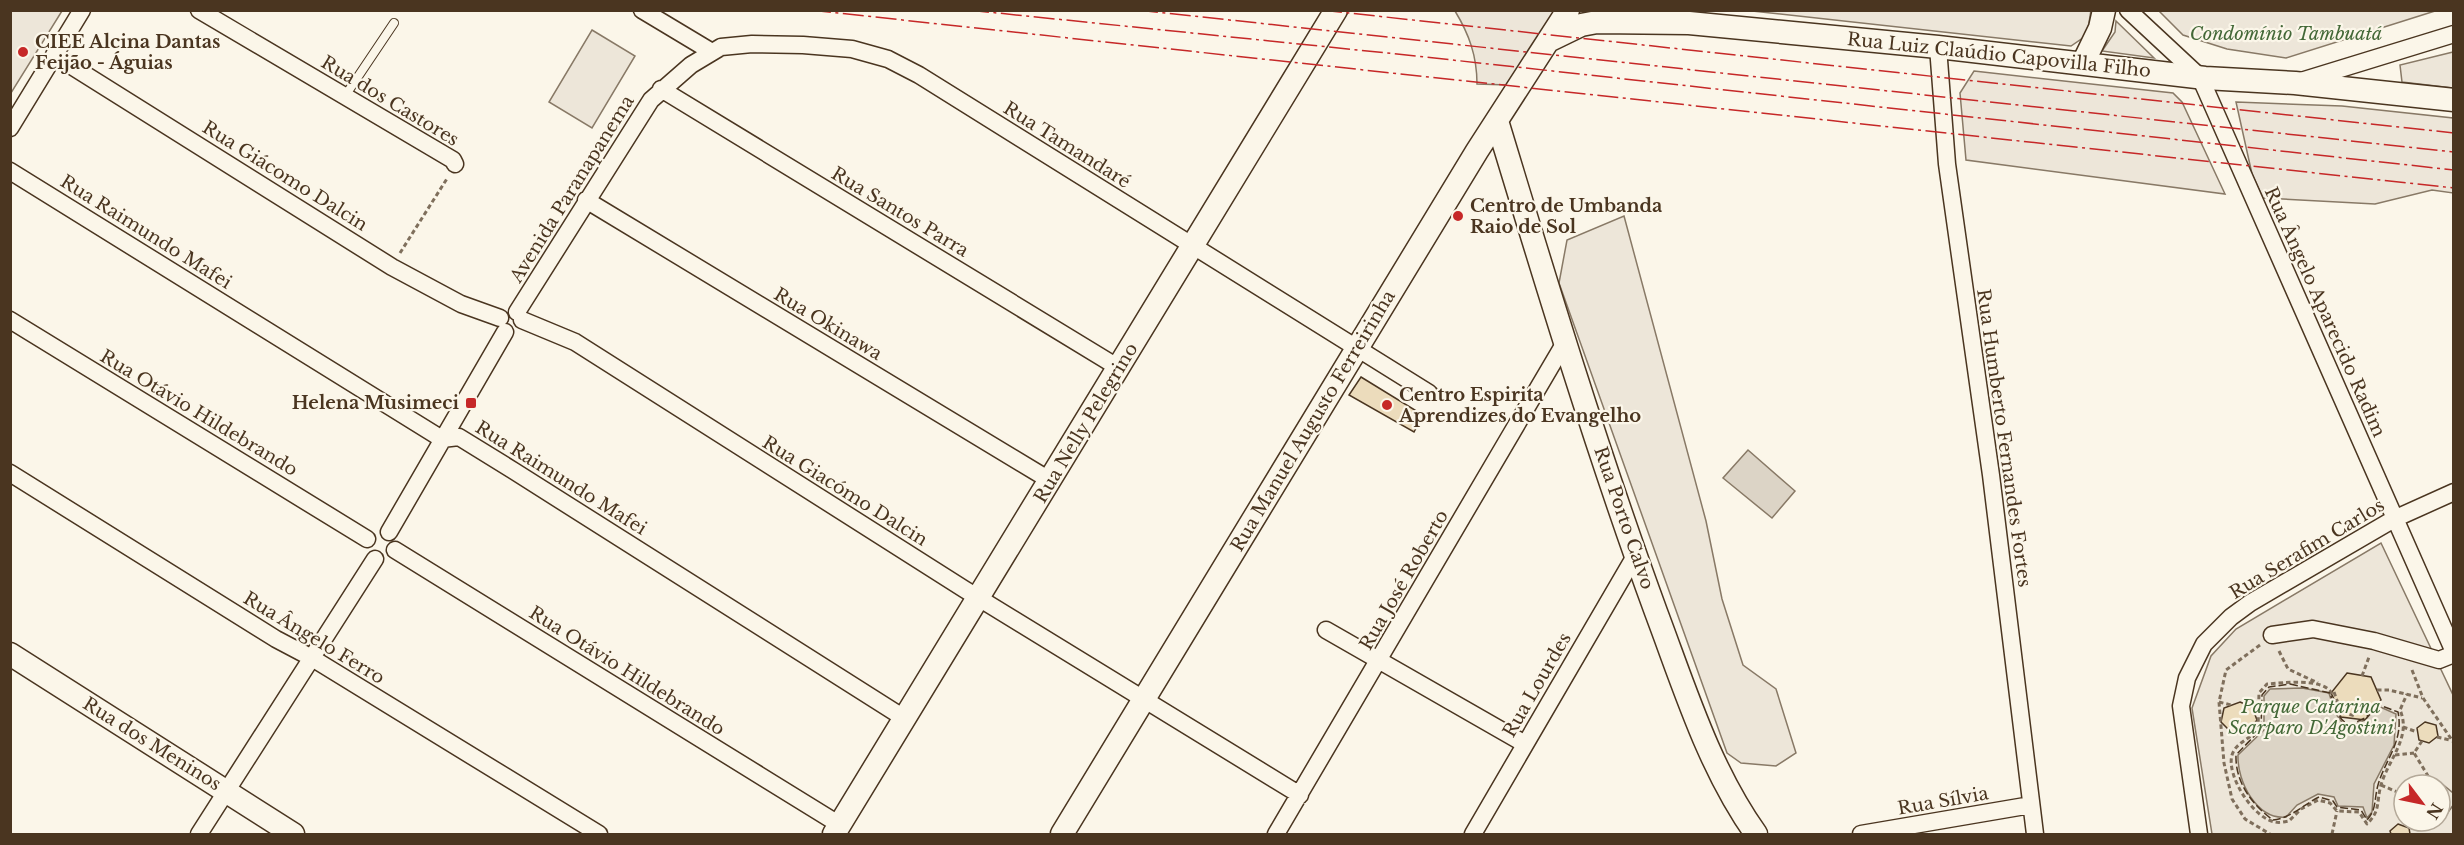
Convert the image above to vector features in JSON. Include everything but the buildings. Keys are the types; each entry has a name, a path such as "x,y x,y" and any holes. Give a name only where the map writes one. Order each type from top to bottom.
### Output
{"street":[{"path":"10,128 82,10"},
{"name":"Rua dos Castores","path":"199,10 453,160 455,164"},
{"path":"642,10 712,52"},
{"name":"Rua Nelly Pelegrino","path":"837,830 1194,248 1336,10"},
{"name":"Rua Manuel Augusto Ferreirinha","path":"1062,834 1356,350 1568,10"},
{"path":"1665,10 1689,23"},
{"path":"2083,63 2100,28 2104,10"},
{"name":"Rua Ângelo Aparecido Radim","path":"2128,10 2200,77 2454,653"},
{"name":"Rua Luiz Claúdio Capovilla Filho","path":"1548,40 1581,25 1597,22 1689,23 1938,47 2200,77 2295,83 2454,100"},
{"path":"2295,83 2454,34"},
{"name":"Rua Tamandaré","path":"661,89 691,65 721,47 752,44 803,45 852,50 888,59 919,75 1356,350 1429,393"},
{"name":"Rua Humberto Fernandes Fortes","path":"1938,47 1947,164 1991,475 2035,834"},
{"name":"Rua Giácomo Dalcin","path":"54,55 392,267 502,325"},
{"name":"Avenida Paranapanema","path":"520,316 586,200 651,100 661,89"},
{"name":"Rua Santos Parra","path":"661,89 1119,368"},
{"name":"Rua Porto Calvo","path":"1497,121 1564,344 1635,556 1712,758 1735,804 1756,834"},
{"name":"Rua Raimundo Mafei","path":"10,171 442,440 459,437 904,718"},
{"name":"Rua Okinawa","path":"586,200 1051,481"},
{"path":"389,532 442,440 502,325 510,333 520,330 520,316"},
{"name":"Rua Giacómo Dalcin","path":"520,316 575,342 978,597 1145,699"},
{"name":"Rua Otávio Hildebrando","path":"10,320 367,539"},
{"name":"Rua José Roberto","path":"1276,834 1564,344"},
{"name":"Rua Ângelo Ferro","path":"10,473 276,639 312,658 599,834"},
{"name":"Rua Serafim Carlos","path":"2199,834 2181,706 2187,678 2204,644 2231,617 2250,603 2394,519 2454,492"},
{"path":"379,530 389,532 395,540 395,550 384,560 375,558 366,548 367,539 379,530"},
{"name":"Rua Otávio Hildebrando","path":"395,550 837,830"},
{"name":"Rua Lourdes","path":"1473,834 1635,556"},
{"path":"199,834 375,558"},
{"path":"2272,635 2313,628 2404,649 2439,660 2454,653"},
{"path":"1326,630 1526,744"},
{"name":"Rua dos Meninos","path":"10,654 293,834"},
{"path":"1145,699 1300,795"},
{"name":"Rua Sílvia","path":"1861,834 2031,805"}],"lane":[{"path":"345,96 394,22"}],"path":[{"name":"Rua dos Castores","path":"392,267 455,164"},
{"path":"2270,834 2245,819 2232,799 2224,763 2219,702 2226,670 2272,635 2288,669 2329,688 2341,712 2355,716"},
{"path":"2404,649 2423,698 2452,742"},
{"path":"2322,685 2290,682 2267,684 2259,693 2256,712 2258,729 2238,746 2232,755 2232,765 2239,789 2257,812 2273,822 2289,821 2301,809 2318,800 2330,803 2337,811 2359,812 2367,824 2377,814 2381,785 2395,755 2403,727 2404,719 2400,710 2407,694"},
{"path":"2377,690 2423,698"},
{"path":"2219,702 2231,705"},
{"path":"2403,727 2417,732"},
{"path":"2437,737 2452,742"},
{"path":"2414,753 2422,741"},
{"path":"2395,755 2414,753"},
{"path":"2414,753 2426,773"},
{"path":"2381,785 2392,790"},
{"path":"2332,834 2337,811"}],"green space":[{"path":"2091,10 2087,35 2071,46 1752,11"},
{"name":"CIEE Alcina Dantas Feijão - Águias","path":"10,11 62,11 11,93"},
{"path":"1455,11 1557,11 1508,85 1477,84 1476,64 1471,46"},
{"name":"Condomínio Tambuatá","path":"2159,11 2435,11 2286,58 2227,49 2183,35"},
{"path":"2116,21 2154,58 2102,51 2115,32"},
{"path":"592,30 635,56 592,128 549,102"},
{"path":"2453,52 2453,88 2402,82 2400,65"},
{"path":"1974,71 2173,93 2182,102 2225,194 1966,160 1960,93"},
{"path":"2236,102 2342,106 2453,118 2453,193 2432,190 2375,204 2263,198 2252,174"},
{"path":"1624,216 1706,521 1722,599 1743,665 1776,689 1796,753 1776,766 1741,763 1727,753 1559,283 1567,240"},
{"name":"Parque Catarina Scarparo D'Agostini","path":"2381,543 2453,695 2453,834 2212,834 2192,708 2211,656 2236,629"}],"shaded area":[{"path":"1748,450 1795,491 1772,518 1723,478"},
{"path":"2302,688 2329,693 2338,717 2350,727 2365,720 2378,706 2396,714 2394,745 2374,784 2372,812 2367,818 2363,807 2338,806 2334,797 2318,794 2297,805 2286,817 2276,816 2258,806 2245,787 2238,755 2264,730 2264,696 2270,689"}],"fence":[{"path":"2290,684 2330,693 2339,716 2350,725 2365,718 2379,705 2398,712 2396,741 2381,776 2375,804 2367,820 2361,810 2337,807 2333,801 2319,797 2291,814 2273,820 2246,792 2238,774 2236,755 2261,729 2262,695 2269,687 2290,684"}],"power":[{"path":"810,10 2454,188"},
{"path":"968,10 1416,56 2454,170"},
{"path":"1137,10 2454,152"},
{"path":"1321,10 2454,133"}],"place":[{"name":"CIEE Alcina Dantas Feijão - Águias","path":"23,52"},
{"name":"Centro de Umbanda Raio de Sol","path":"1458,216"},
{"name":"Helena Musimeci","path":"471,403"},
{"name":"Centro Espirita Aprendizes do Evangelho","path":"1387,405"}]}
